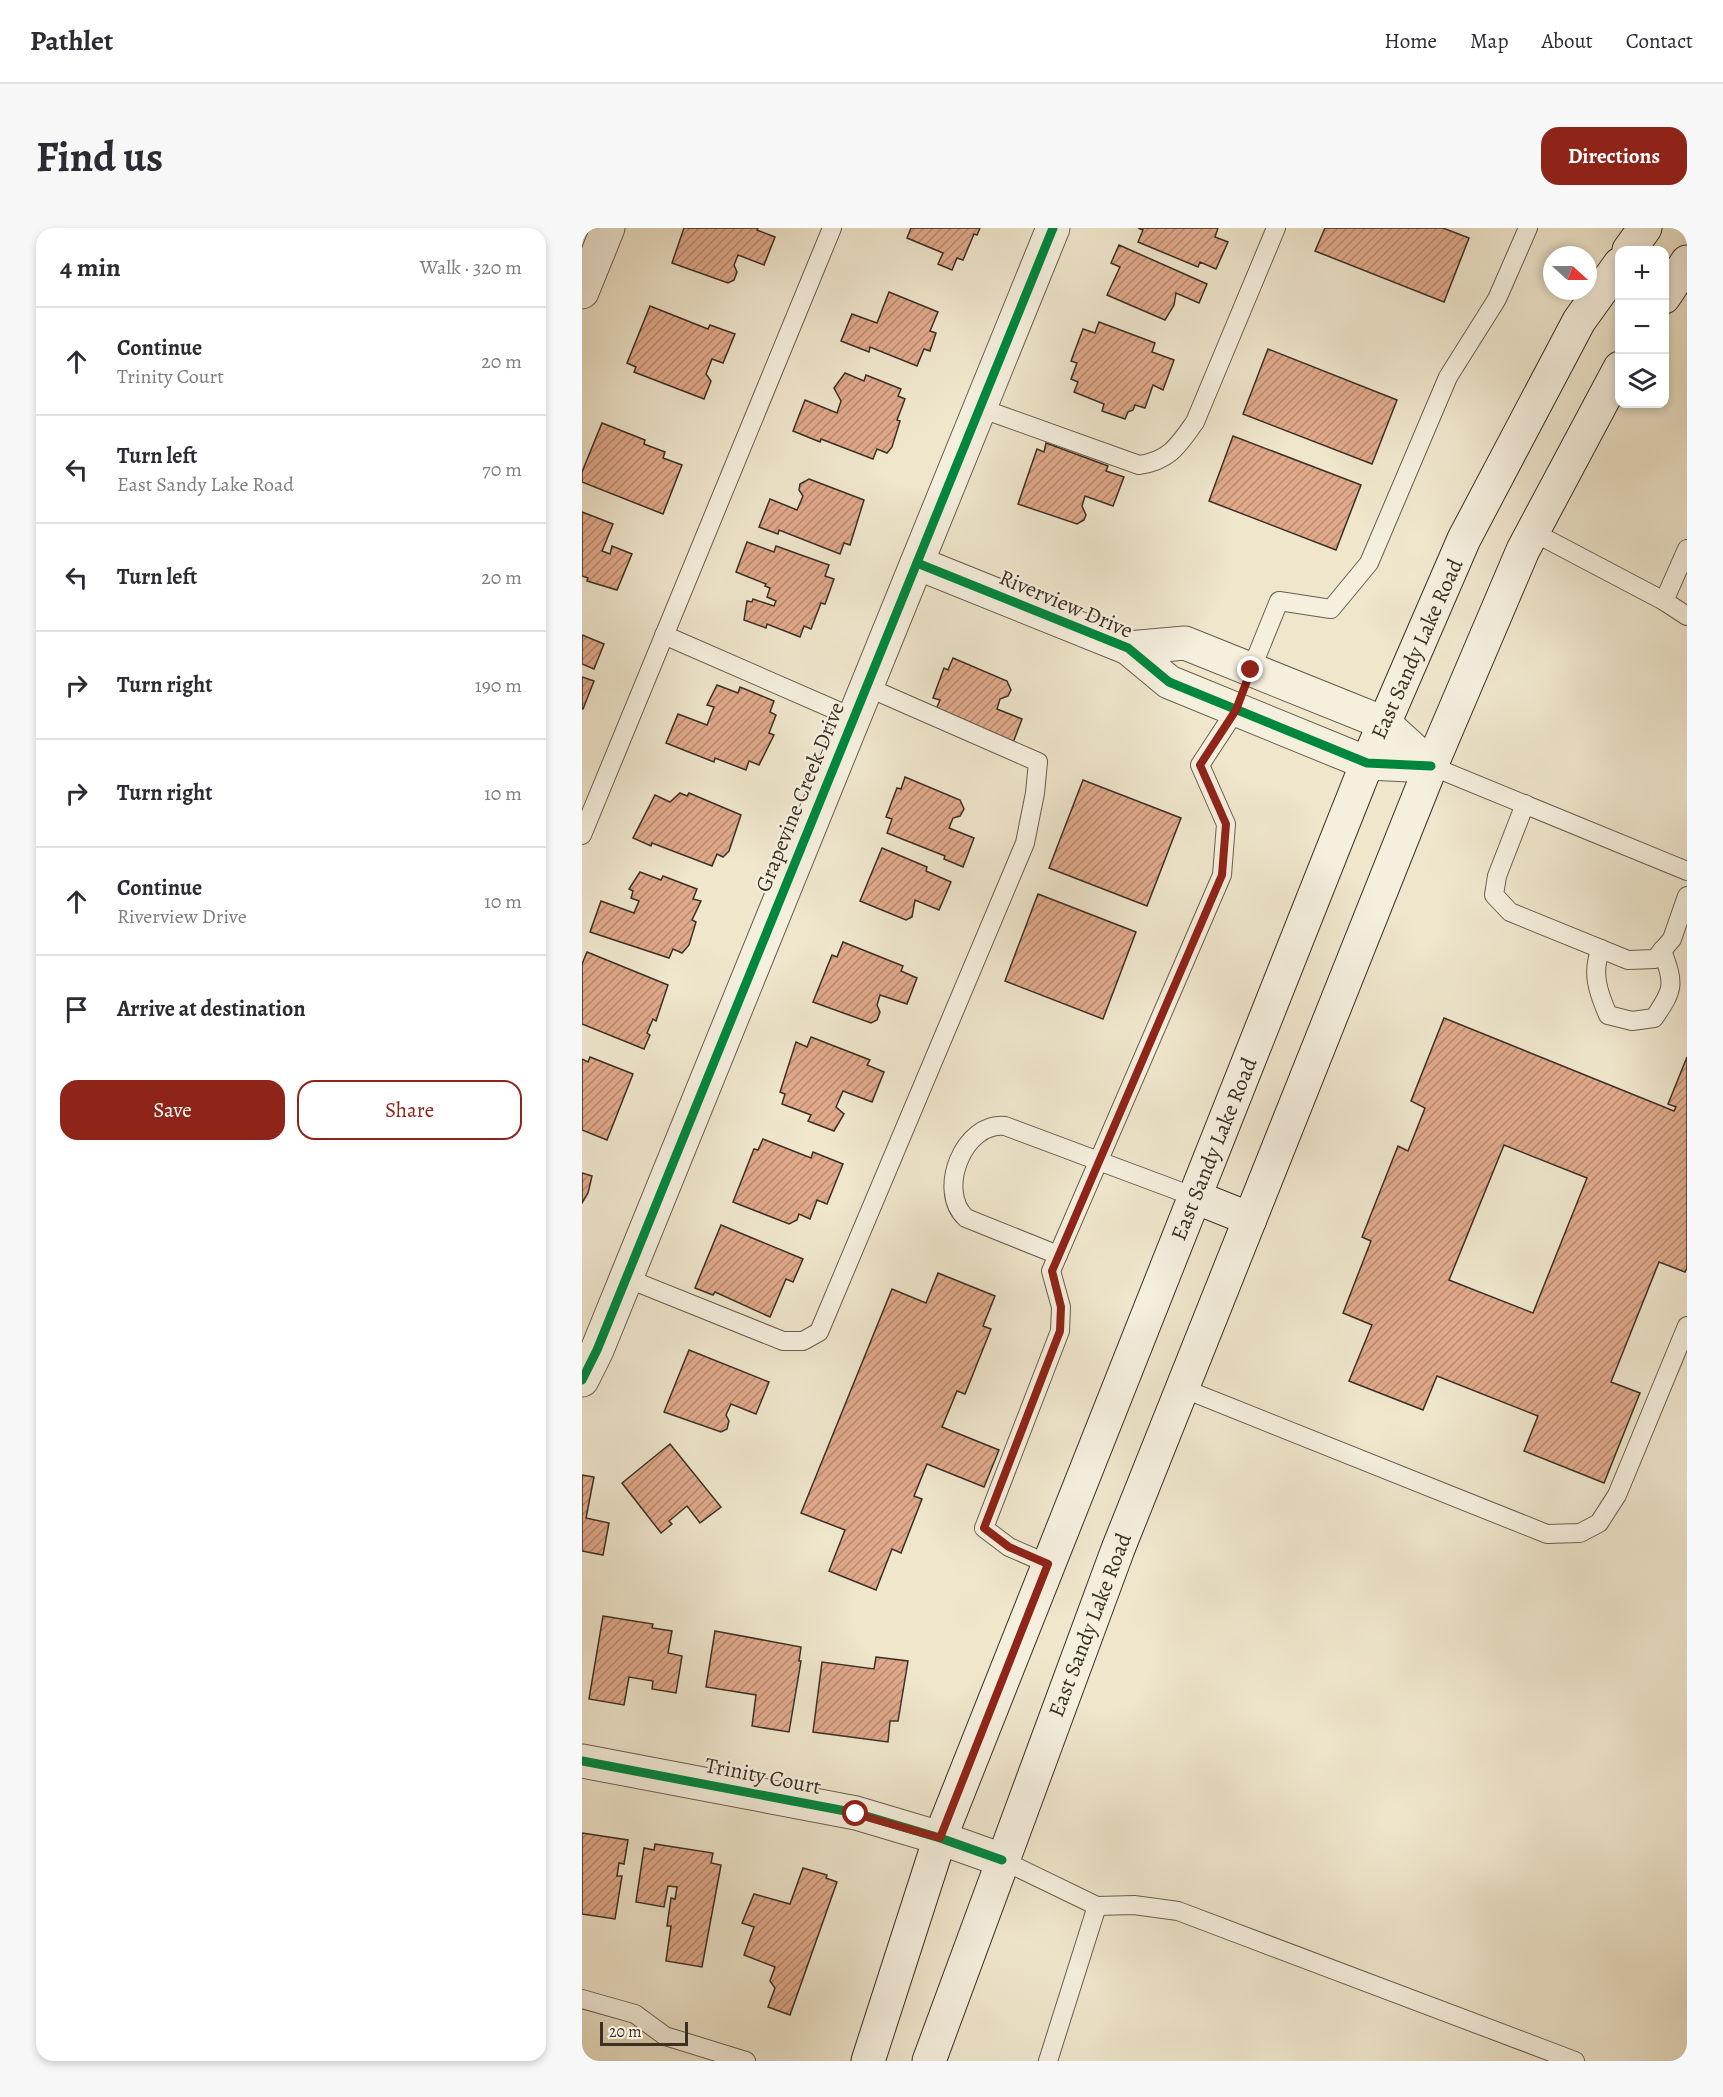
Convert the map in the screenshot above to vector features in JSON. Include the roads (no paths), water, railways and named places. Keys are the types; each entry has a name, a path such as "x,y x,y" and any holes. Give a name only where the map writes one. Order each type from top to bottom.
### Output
{"main road":[{"path":"582,292 608,228"},
{"name":"Grapevine Creek Drive","path":"582,1380 626,1278 1053,228"},
{"path":"1632,246 1645,228"},
{"path":"1669,291 1687,262"},
{"name":"East Sandy Lake Road","path":"868,2061 940,1838 1367,763 1464,539 1580,321 1615,271"},
{"name":"East Sandy Lake Road","path":"929,2061 1118,1549 1431,766 1533,532 1615,377"},
{"name":"Riverview Drive","path":"917,563 1128,648 1169,682 1367,763 1431,766"},
{"name":"Riverview Drive","path":"1128,648 1185,643 1384,723 1431,766"},
{"path":"1236,710 1251,670"},
{"path":"1195,1197 1250,1219"},
{"name":"Trinity Court","path":"582,1761 856,1814 940,1838 1002,1860"}],"lane":[{"path":"582,835 832,228"},
{"path":"980,408 1138,465 1156,462 1176,448 1195,422 1276,228"},
{"path":"1251,670 1279,601 1331,609 1369,563 1448,377 1497,299 1528,228"},
{"path":"1533,532 1664,601 1687,616"},
{"path":"1664,601 1687,549"},
{"path":"664,635 854,718"},
{"path":"626,1278 783,1341 803,1341 819,1332 1025,843 1035,794 1038,762 867,687"},
{"path":"1048,1564 1009,1547 984,1528 1060,1331 1061,1307 1052,1271 1222,875 1226,824 1200,765 1236,710"},
{"path":"1431,766 1687,871"},
{"path":"1525,804 1497,876 1494,895 1509,912 1628,960 1655,959 1672,939 1687,896"},
{"path":"1601,949 1594,964 1598,994 1608,1015 1632,1021 1654,1018 1667,999 1672,980 1662,950"},
{"path":"1058,1255 966,1218 957,1210 954,1191 963,1152 976,1134 996,1125 1005,1126 1195,1197"},
{"path":"1182,1388 1547,1534 1580,1533 1599,1523 1617,1495 1687,1326"},
{"path":"1002,1860 1097,1906 1134,1905 1178,1911 1575,2061"},
{"path":"1048,2061 1097,1906"},
{"path":"582,1998 635,2014 665,2036 746,2061"}]}
